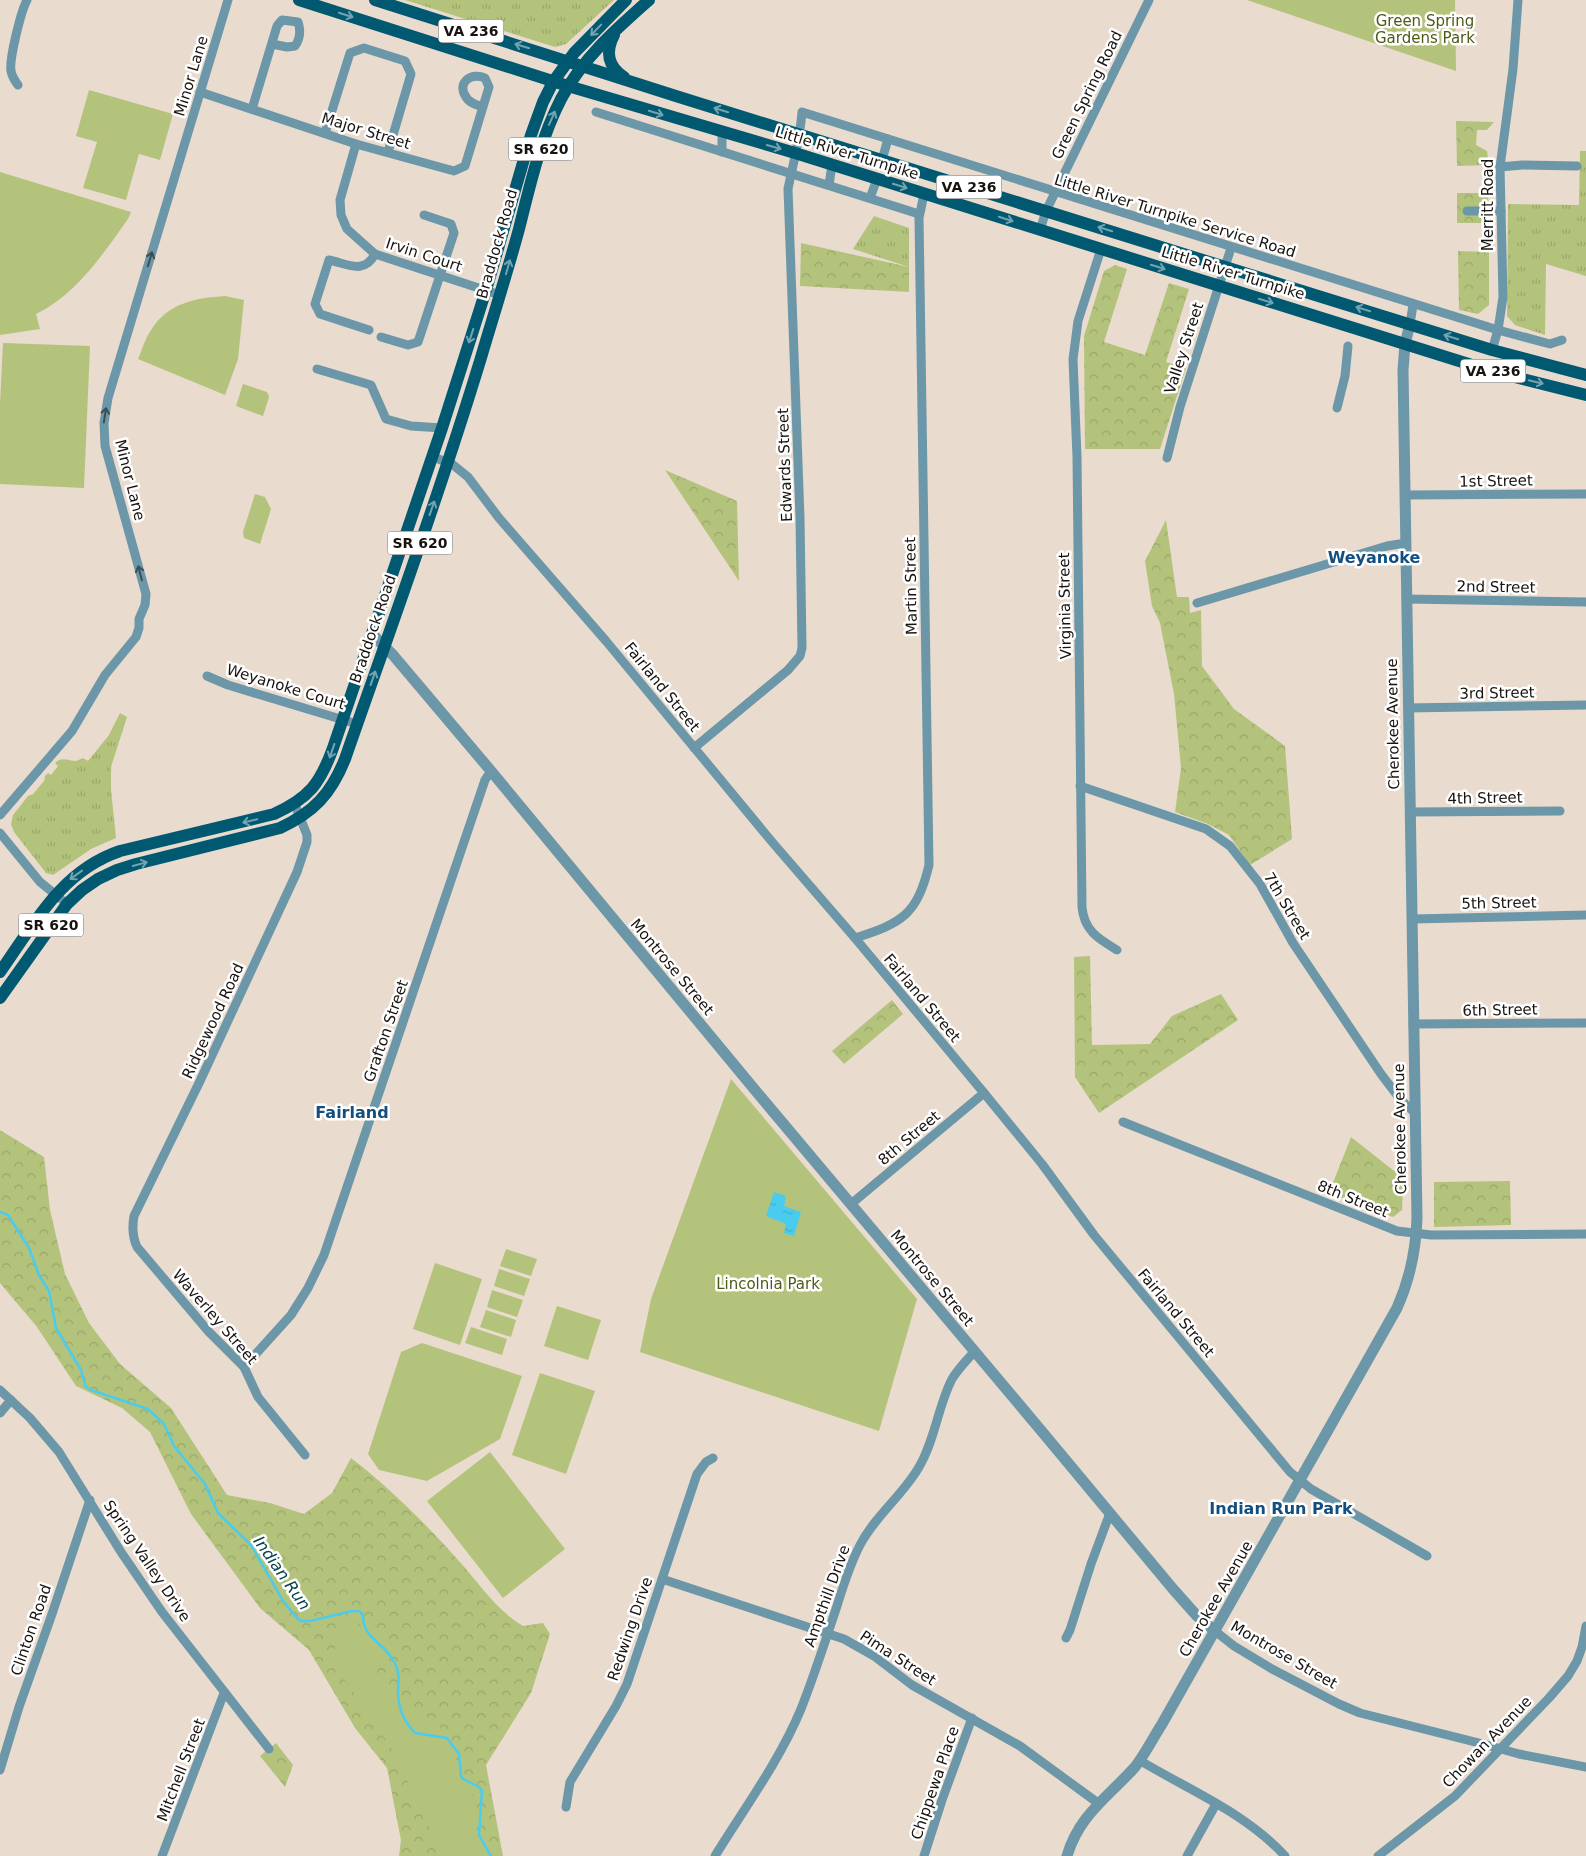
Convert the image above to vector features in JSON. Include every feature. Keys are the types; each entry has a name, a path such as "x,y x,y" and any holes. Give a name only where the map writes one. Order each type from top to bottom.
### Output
{"main road":[{"name":"Little River Turnpike","path":"299,0 553,82 795,153 1491,371 1586,395"},
{"name":"Little River Turnpike","path":"375,0 1492,350 1586,375"},
{"name":"Braddock Road","path":"0,972 55,894 76,874 110,854 274,814 296,804 321,776 329,760 373,635 433,457 486,290 531,135 553,82 568,61 591,35 626,0"},
{"name":"Braddock Road","path":"0,998 67,904 82,890 117,870 280,828 301,818 313,809 330,789 339,774 448,462 500,295 543,141 553,116 568,86 583,66 622,24 649,0"},
{"path":"622,24 611,41 608,54 609,61 615,70 633,82"}],"street":[{"path":"18,85 10,69 19,20 27,0"},
{"name":"Minor Lane","path":"0,815 72,730 112,665 136,637 139,628 139,619 145,604 146,594 105,446 104,423 108,398 228,0"},
{"name":"Green Spring Road","path":"1040,230 1055,192 1150,0"},
{"name":"Merritt Road","path":"1492,350 1498,330 1503,297 1500,167 1513,69 1518,0"},
{"path":"252,108 272,44"},
{"path":"325,133 350,52 364,48 372,50 404,61 411,74 388,152"},
{"name":"Major Street","path":"200,92 356,144 454,171 465,166 483,107"},
{"path":"621,121 626,104"},
{"path":"596,112 919,214"},
{"name":"Little River Turnpike Service Road","path":"800,134 802,112 1231,248 1498,330 1550,344 1562,340"},
{"path":"722,132 722,152"},
{"name":"Edwards Street","path":"694,748 792,666 800,656 802,648 788,190 800,134"},
{"path":"882,160 888,139"},
{"name":"Irvin Court","path":"356,144 340,200 341,215 347,229 375,254 500,295"},
{"path":"829,185 832,165"},
{"path":"1500,167 1522,165 1577,166"},
{"path":"870,198 877,179"},
{"name":"Martin Street","path":"855,938 891,925 909,912 922,890 929,865 919,214 924,194"},
{"path":"1467,211 1501,211"},
{"path":"381,337 408,345 418,342 454,233 451,224 424,215"},
{"name":"Valley Street","path":"1167,458 1180,407 1231,248"},
{"name":"Virginia Street","path":"1101,249 1078,321 1073,359 1077,467 1082,914 1088,929 1093,935 1117,950"},
{"path":"369,330 320,314 315,304 329,260 361,268 370,263 375,254"},
{"name":"Cherokee Avenue","path":"1067,1856 1077,1831 1098,1803 1140,1760 1215,1632 1397,1308 1410,1271 1416,1234 1404,399 1405,344 1413,304"},
{"path":"1337,408 1345,376 1348,346"},
{"path":"317,369 371,385 386,419 411,426 442,428"},
{"name":"Fairland Street","path":"433,457 448,462 468,477 499,518 606,641 984,1093 1042,1164 1106,1250 1290,1472 1299,1481 1427,1556"},
{"name":"1st Street","path":"1406,495 1586,494"},
{"path":"1197,603 1387,546 1406,543"},
{"name":"2nd Street","path":"1406,599 1586,602"},
{"name":"Montrose Street","path":"373,635 491,771 749,1083 1197,1616 1215,1632 1256,1660 1339,1704 1387,1721 1542,1760 1586,1767"},
{"name":"Weyanoke Court","path":"207,676 357,724"},
{"name":"3rd Street","path":"1408,708 1586,705"},
{"name":"Grafton Street","path":"244,1367 292,1315 324,1255 486,780 491,771"},
{"name":"7th Street","path":"1080,786 1206,829 1230,846 1260,884 1293,943 1376,1066 1400,1099 1415,1113"},
{"name":"Ridgewood Road","path":"137,1247 132,1234 134,1216 200,1081 297,872 307,842 307,835 296,804"},
{"name":"4th Street","path":"1410,812 1560,810"},
{"path":"0,833 40,882 67,904"},
{"name":"5th Street","path":"1412,919 1586,915"},
{"name":"6th Street","path":"1413,1024 1586,1023"},
{"name":"8th Street","path":"851,1204 984,1093"},
{"name":"8th Street","path":"1123,1122 1397,1231 1416,1234 1586,1234"},
{"name":"Waverley Street","path":"137,1247 209,1332 244,1367 258,1397 305,1455"},
{"name":"Ampthill Drive","path":"715,1856 790,1731 800,1710 849,1570 860,1544 868,1531 920,1467 933,1435 951,1380 974,1352"},
{"name":"Spring Valley Drive","path":"0,1390 44,1433 90,1500 138,1578 224,1693 269,1749"},
{"path":"0,1413 12,1400"},
{"name":"Redwing Drive","path":"566,1807 570,1782 616,1706 627,1684 697,1474 706,1462 713,1458"},
{"name":"Clinton Road","path":"0,1770 19,1707 90,1500"},
{"path":"1066,1638 1110,1514"},
{"name":"Pima Street","path":"662,1579 828,1634 861,1648 912,1685 1020,1746 1098,1803"},
{"name":"Chowan Avenue","path":"1378,1856 1456,1796 1549,1698 1568,1676 1577,1661 1586,1626"},
{"name":"Mitchell Street","path":"162,1856 224,1693"},
{"name":"Chippewa Place","path":"924,1856 972,1718"},
{"path":"1140,1760 1216,1804 1261,1833 1285,1856"},
{"path":"1187,1856 1216,1804"}],"green space":[{"path":"405,0 614,0 566,44 555,47"},
{"name":"Green Spring Gardens Park","path":"1247,0 1455,0 1456,71"},
{"path":"89,90 173,114 160,160 139,154 126,200 83,188 97,142 76,136"},
{"path":"1456,121 1494,122 1487,130 1477,130 1476,145 1487,151 1489,165 1457,166"},
{"path":"1580,151 1586,151 1586,276 1546,264 1545,335 1515,325 1507,316 1508,204 1579,205"},
{"path":"0,172 131,212 119,232 76,285 64,296 36,314 40,329 0,335"},
{"path":"1457,193 1488,193 1489,223 1457,223"},
{"path":"874,216 909,228 909,267 853,249"},
{"path":"801,243 909,267 909,292 800,286"},
{"path":"1458,251 1489,252 1489,305 1478,314 1459,310"},
{"path":"1115,265 1127,269 1104,342 1145,355 1169,283 1189,289 1166,362 1186,368 1160,449 1085,449 1084,336 1104,271"},
{"path":"225,296 244,300 238,359 225,395 138,359 149,333 158,321 174,308 203,298"},
{"path":"3,343 90,346 84,488 0,484 0,404"},
{"path":"243,384 267,392 269,397 263,416 236,406"},
{"path":"665,470 737,501 739,581"},
{"path":"255,494 265,497 271,509 260,544 244,538 243,532"},
{"path":"1166,520 1177,597 1189,597 1190,613 1201,610 1202,666 1234,709 1285,746 1292,839 1250,865 1229,835 1208,824 1175,812 1181,768 1174,694 1160,623 1152,606 1145,561"},
{"path":"120,713 127,717 111,767 111,790 116,838 91,849 53,875 46,873 14,832 11,824 13,815 28,796 33,794 44,781 45,776 48,773 51,775 58,766 55,763 62,759 76,761 83,758 88,761 109,735"},
{"path":"1090,956 1092,1045 1150,1044 1172,1016 1221,994 1238,1020 1099,1113 1075,1077 1074,957"},
{"path":"892,1000 903,1014 844,1064 832,1051"},
{"name":"Lincolnia Park","path":"731,1079 917,1299 879,1431 640,1352 651,1299"},
{"path":"0,1130 44,1157 50,1210 65,1274 89,1323 120,1364 171,1408 227,1495 270,1503 304,1514 332,1493 351,1458 394,1494 421,1520 505,1613 523,1626 543,1623 550,1634 531,1693 486,1765 503,1856 399,1856 401,1840 387,1768 355,1728 309,1650 260,1608 191,1514 150,1432 122,1408 76,1386 37,1327 0,1283"},
{"path":"1351,1137 1403,1178 1402,1210 1393,1217 1329,1193"},
{"path":"1510,1181 1511,1225 1434,1227 1434,1182"},
{"path":"506,1249 537,1259 531,1276 500,1266"},
{"path":"435,1263 482,1279 460,1345 413,1329"},
{"path":"499,1269 530,1279 524,1296 494,1286"},
{"path":"492,1290 523,1300 517,1317 487,1307"},
{"path":"557,1306 601,1320 588,1360 544,1346"},
{"path":"486,1310 516,1320 511,1337 480,1327"},
{"path":"471,1327 507,1339 502,1355 465,1343"},
{"path":"422,1343 522,1376 500,1439 427,1481 379,1470 368,1454 401,1352"},
{"path":"540,1373 595,1391 566,1474 512,1455"},
{"path":"490,1452 565,1549 503,1598 427,1501"},
{"path":"348,1614 380,1647 376,1676 442,1729 476,1803 474,1832 482,1840 488,1856 443,1856 394,1752 331,1659"},
{"path":"276,1743 293,1765 285,1787 260,1756"}],"water":[{"path":"774,1192 786,1196 784,1206 801,1212 794,1236 784,1233 786,1224 766,1216"}],"waterway":[{"name":"Indian Run","path":"0,1212 8,1215 29,1248 39,1275 49,1291 56,1328 81,1370 86,1387 148,1409 164,1424 174,1446 205,1484 218,1513 251,1545 282,1599 301,1621 310,1621 352,1611 359,1611 363,1615 367,1630 388,1653 397,1668 399,1703 402,1714 408,1724 415,1733 447,1738 459,1754 461,1776 463,1779 479,1787 482,1791 479,1835 491,1856"}],"district":[{"name":"Weyanoke","path":"1374,557"},
{"name":"Fairland","path":"352,1112"},
{"name":"Indian Run Park","path":"1281,1508"}]}
